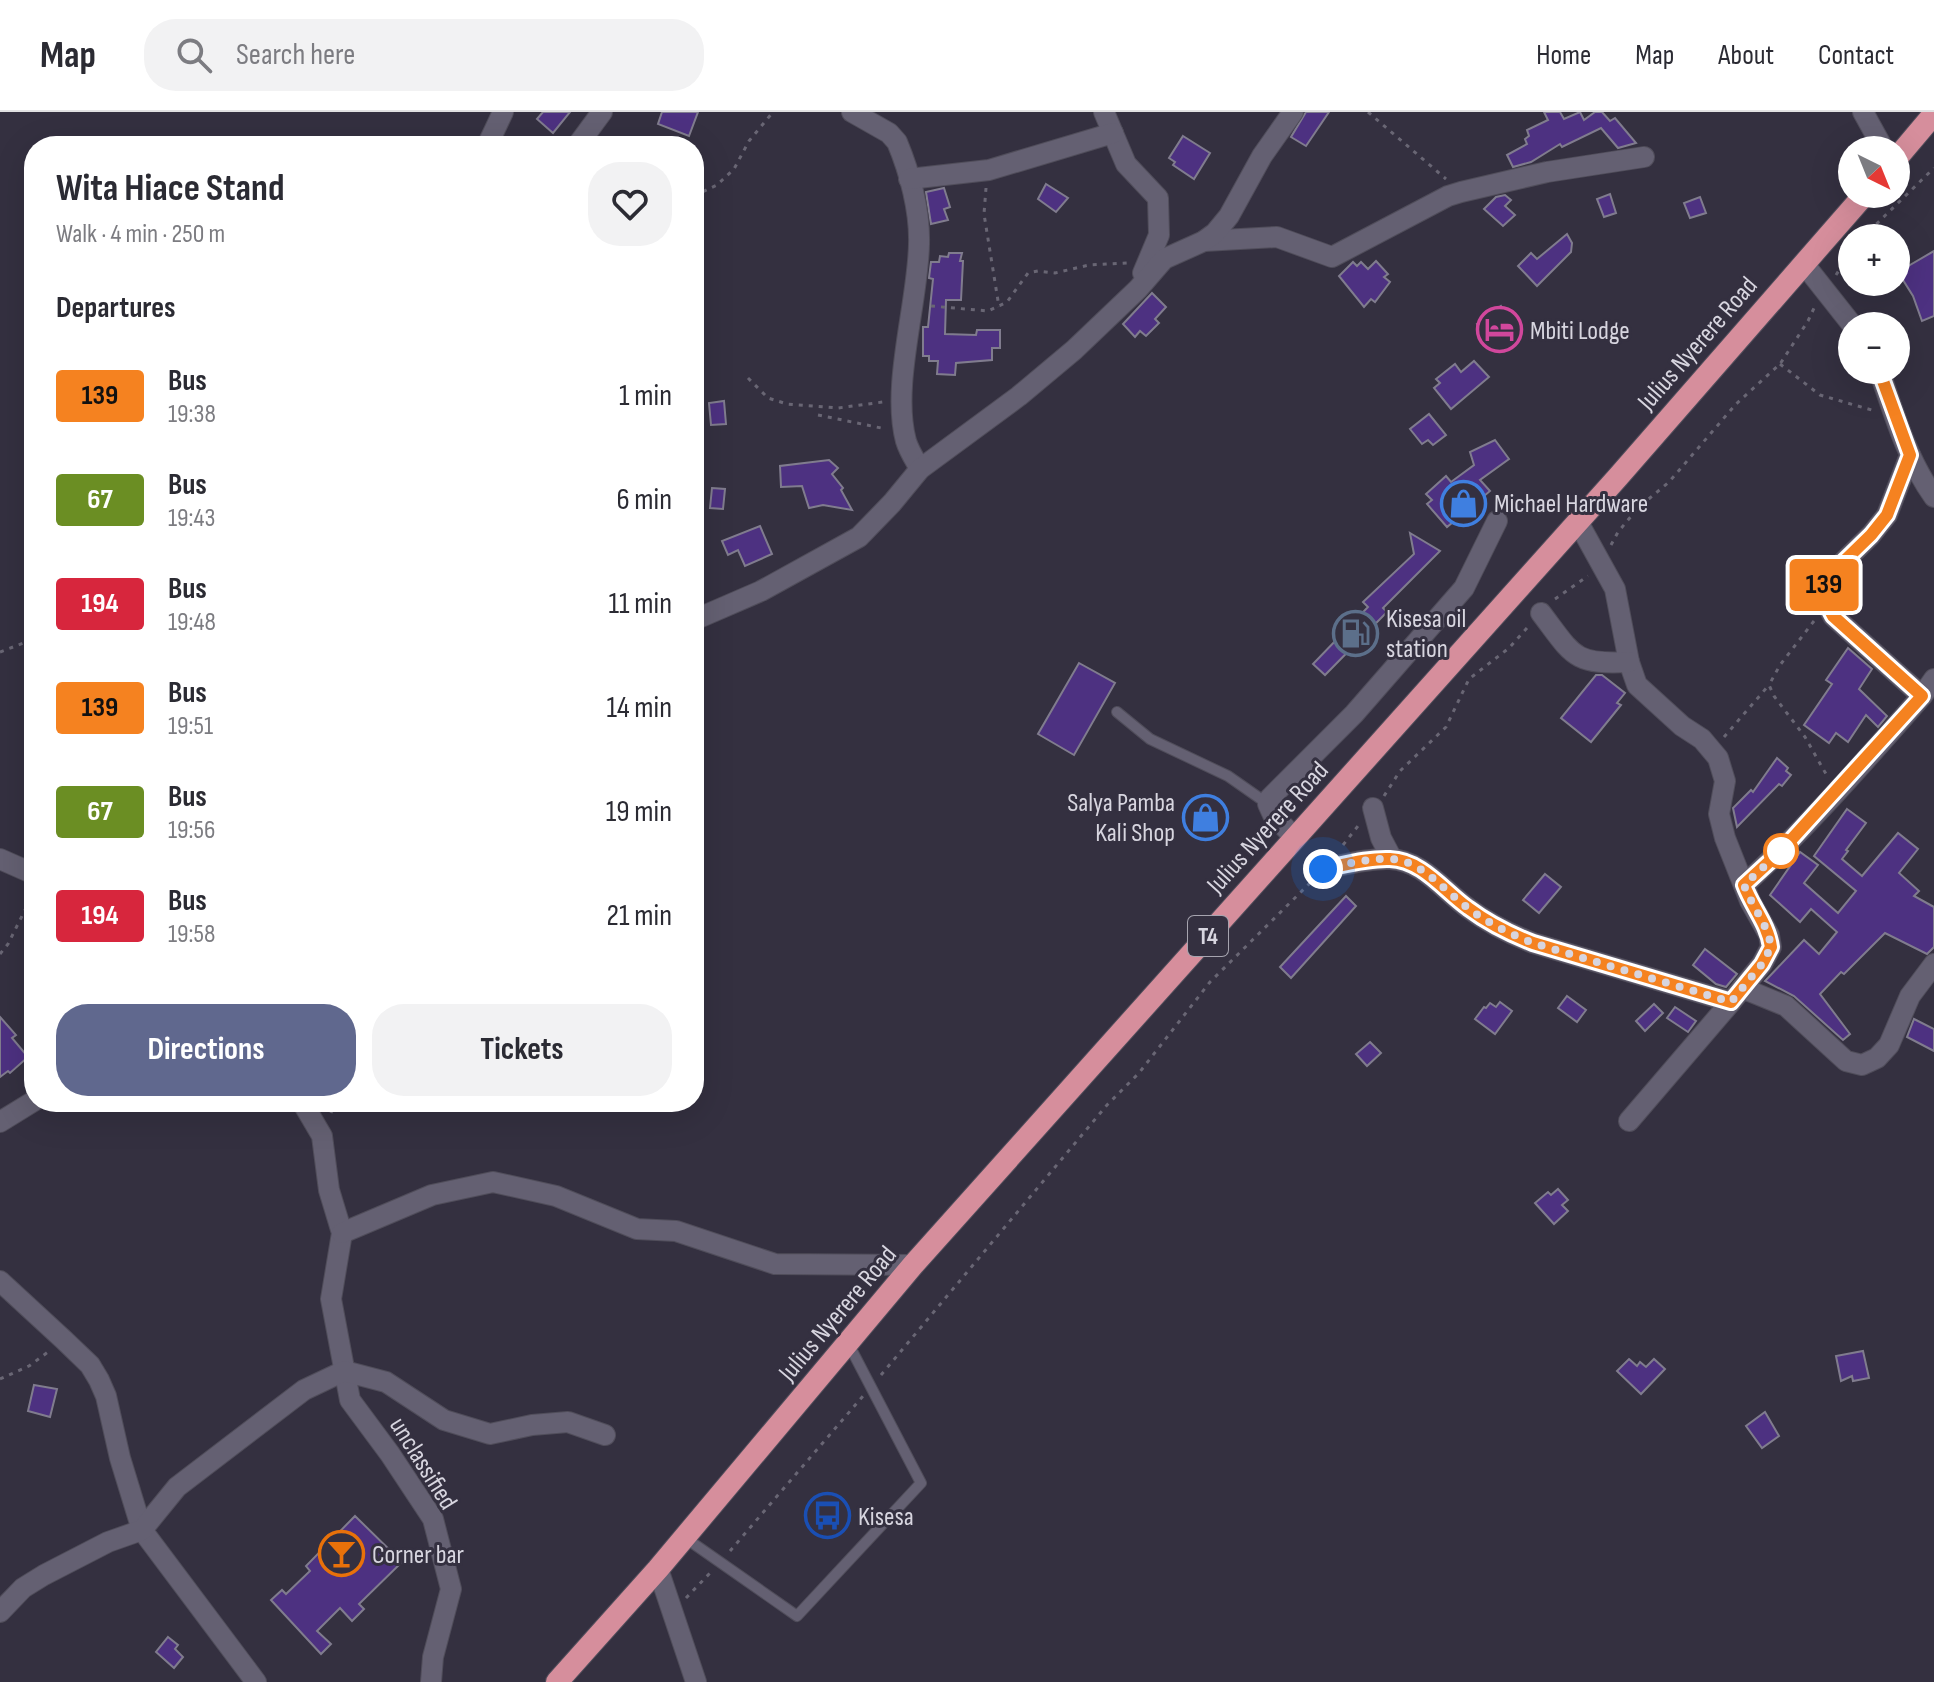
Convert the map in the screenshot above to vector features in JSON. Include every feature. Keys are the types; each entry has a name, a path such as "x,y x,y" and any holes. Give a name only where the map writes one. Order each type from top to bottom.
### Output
{"highway":[{"path":"1910,142 1934,114"},
{"name":"Julius Nyerere Road","path":"557,1682 658,1569 913,1265 1578,522 1853,208"}],"street":[{"path":"492,136 503,112"},
{"path":"584,136 602,112"},
{"path":"852,112 889,133 897,142 917,212 919,242 901,410 907,445 920,469"},
{"path":"1104,112 1126,164 1158,198 1159,235 1138,289"},
{"path":"704,616 761,591 859,537 920,469 1019,396 1074,350 1138,289 1164,259 1204,241 1229,216 1262,156 1293,112"},
{"path":"1863,112 1876,136"},
{"path":"909,179 989,170 1113,133"},
{"path":"1204,241 1277,237 1332,257 1461,192 1547,172 1644,157"},
{"path":"1804,264 1842,312"},
{"path":"1884,384 1910,455 1934,497"},
{"path":"1744,885 1781,851 1928,688 1833,616 1822,595 1824,585 1833,572 1887,515 1910,455"},
{"path":"1295,838 1273,815 1268,804 1270,798 1354,714 1464,588 1497,521"},
{"path":"1578,522 1615,589 1629,662 1637,685 1714,751 1725,781 1719,814 1725,838 1750,901 1764,922 1771,947 1762,964 1737,995 1629,1121"},
{"path":"1541,613 1572,654 1606,664 1629,662"},
{"path":"1373,808 1381,838 1392,859"},
{"path":"0,859 24,870"},
{"path":"1323,869 1392,859 1425,872 1467,908 1507,933 1533,943 1786,1006 1846,1061 1862,1065 1877,1058 1889,1045 1910,996 1934,964"},
{"path":"0,1122 24,1107"},
{"path":"308,1112 322,1136 329,1190 342,1233 432,1195 493,1182 556,1196 637,1229 676,1231 775,1264 913,1265"},
{"name":"unclassified","path":"342,1233 331,1299 350,1400 433,1519 451,1589 433,1657 431,1682"},
{"path":"0,1281 90,1365 106,1396 120,1458 142,1530 256,1682"},
{"path":"0,1612 23,1588 44,1575 108,1542 142,1530 177,1487 304,1390 344,1371 386,1382 444,1420 490,1434 532,1425 568,1422 605,1435"},
{"path":"658,1569 696,1682"}],"lane":[{"path":"1117,712 1150,739 1228,776 1268,804"},
{"path":"684,1537 797,1616 921,1483 848,1343"}],"path":[{"path":"704,191 717,185 734,169 749,141 773,112"},
{"path":"1368,112 1461,192"},
{"path":"1876,224 1934,168"},
{"path":"989,170 984,214 999,307"},
{"path":"913,304 988,311 1011,298 1028,273 1055,273 1089,265 1148,261"},
{"path":"1828,293 1838,272"},
{"path":"1780,364 1820,395 1894,416"},
{"path":"748,378 768,398 787,404 838,408 882,402 901,410"},
{"path":"818,415 885,427 889,441"},
{"path":"1714,751 1769,685 1780,665 1825,605"},
{"path":"0,652 24,643"},
{"path":"1769,685 1805,737 1836,792"},
{"path":"1343,844 1373,808"},
{"path":"672,1612 720,1563 872,1386 1107,1105 1139,1073 1210,982 1323,869"},
{"path":"0,954 24,912"},
{"path":"0,1379 29,1366 64,1340"}],"building":[{"path":"543,112 570,112 553,133 537,119"},
{"path":"662,112 698,112 689,136 658,124"},
{"path":"1306,112 1329,112 1306,146 1291,137"},
{"path":"1544,112 1560,112 1564,119 1580,112 1584,120 1595,112 1602,112 1610,121 1615,118 1636,143 1618,148 1601,128 1562,147 1560,144 1531,162 1513,167 1507,155 1527,144 1527,130 1548,120"},
{"path":"1183,136 1210,153 1194,179 1173,165 1175,162 1169,158"},
{"path":"1046,184 1068,198 1056,212 1038,199"},
{"path":"944,188 950,207 944,209 948,220 931,224 926,192"},
{"path":"1610,194 1616,213 1604,217 1597,199"},
{"path":"1505,195 1511,200 1505,206 1515,215 1503,226 1484,209 1496,197"},
{"path":"1700,197 1706,213 1690,218 1684,203"},
{"path":"1567,234 1572,243 1571,252 1537,286 1518,266 1531,253 1537,259"},
{"path":"1934,251 1934,316 1922,321 1910,291 1910,265"},
{"path":"949,253 962,253 960,261 963,261 961,300 946,300 945,334 976,335 977,330 1000,330 1000,348 992,348 992,360 956,363 955,375 937,374 938,361 929,361 929,356 923,356 923,327 928,327 933,279 929,278 931,262 939,262 940,256 948,257"},
{"path":"1376,261 1388,274 1384,277 1390,282 1375,302 1371,299 1364,307 1339,276 1353,262 1357,266 1361,262 1368,269"},
{"path":"1152,293 1166,307 1155,319 1159,323 1146,336 1140,331 1135,337 1123,324"},
{"path":"1501,306 1518,331 1493,348 1477,324"},
{"path":"1474,361 1489,377 1451,409 1434,388 1440,383 1436,379 1455,364 1461,372"},
{"path":"724,401 726,424 711,425 709,403"},
{"path":"1429,414 1446,435 1433,445 1428,440 1422,444 1410,429"},
{"path":"1495,440 1509,459 1480,480 1490,491 1447,527 1427,504 1432,500 1426,494 1446,476 1451,482 1474,465 1470,452"},
{"path":"829,460 838,468 832,474 843,488 841,490 852,510 823,505 809,508 802,486 781,487 780,466"},
{"path":"712,488 725,489 723,509 710,508"},
{"path":"760,526 772,554 745,566 738,550 728,555 722,541"},
{"path":"1410,533 1440,551 1383,608 1387,612 1325,675 1313,664 1368,607 1363,602 1414,554"},
{"path":"1848,648 1872,669 1859,689 1887,716 1878,727 1866,715 1848,742 1836,733 1829,743 1804,725 1832,684 1826,680"},
{"path":"1079,663 1115,683 1074,755 1038,734"},
{"path":"1596,675 1602,675 1625,693 1617,703 1621,705 1591,742 1561,718"},
{"path":"1777,758 1791,775 1737,827 1733,808 1751,790 1753,792"},
{"path":"1847,809 1866,823 1842,859 1862,876 1898,833 1918,849 1899,873 1919,891 1914,896 1934,907 1934,947 1927,954 1885,933 1844,974 1841,972 1820,994 1850,1034 1843,1040 1794,996 1765,981 1804,940 1819,954 1837,932 1811,909 1800,922 1770,895 1800,852 1818,865 1804,883 1838,913 1856,891 1814,856"},
{"path":"1545,874 1561,887 1539,913 1523,900"},
{"path":"1346,896 1356,906 1291,978 1280,967"},
{"path":"1705,949 1737,974 1726,987 1716,984 1693,965"},
{"path":"1567,996 1586,1010 1577,1022 1558,1008"},
{"path":"1500,1002 1512,1011 1495,1034 1475,1019 1484,1007 1490,1003 1496,1007"},
{"path":"1654,1004 1663,1013 1645,1031 1636,1021"},
{"path":"1675,1007 1696,1021 1688,1032 1667,1018"},
{"path":"0,1017 16,1035 12,1038 24,1052 24,1061 0,1077"},
{"path":"1914,1019 1934,1029 1934,1051 1907,1037"},
{"path":"1370,1042 1381,1053 1367,1066 1356,1054"},
{"path":"1558,1189 1568,1200 1562,1205 1568,1211 1554,1224 1535,1203 1548,1192 1551,1195"},
{"path":"1863,1351 1869,1378 1853,1381 1852,1376 1841,1381 1836,1356"},
{"path":"1629,1359 1637,1366 1640,1362 1646,1367 1654,1359 1665,1369 1641,1394 1617,1371"},
{"path":"34,1385 57,1389 50,1417 28,1411"},
{"path":"1765,1412 1779,1436 1762,1448 1746,1426"},
{"path":"355,1516 402,1562 359,1604 364,1609 352,1621 340,1608 317,1631 331,1644 321,1654 271,1600 282,1590 286,1594 310,1571 306,1566"},
{"path":"168,1637 178,1645 175,1649 183,1657 174,1668 156,1652"}],"bus line":[{"name":"139","path":"1323,869 1363,861 1392,859 1404,862 1425,872 1467,908 1507,933 1731,1002 1762,964 1771,947 1764,922 1744,885 1781,851 1922,696 1833,616 1822,595 1824,585 1833,572 1887,515 1910,455 1884,384"}],"place":[{"name":"Mbiti Lodge","path":"1499,330"},
{"name":"Michael Hardware","path":"1463,503"},
{"name":"Kisesa oil station","path":"1355,633"},
{"name":"Salya Pamba Kali Shop","path":"1206,817"},
{"name":"Kisesa","path":"827,1516"},
{"name":"Corner bar","path":"341,1554"}],"route":[{"path":"1323,869 1363,861 1392,859 1404,862 1425,872 1467,908 1507,933 1731,1002 1762,964 1771,947 1764,922 1744,885 1781,851"}]}
